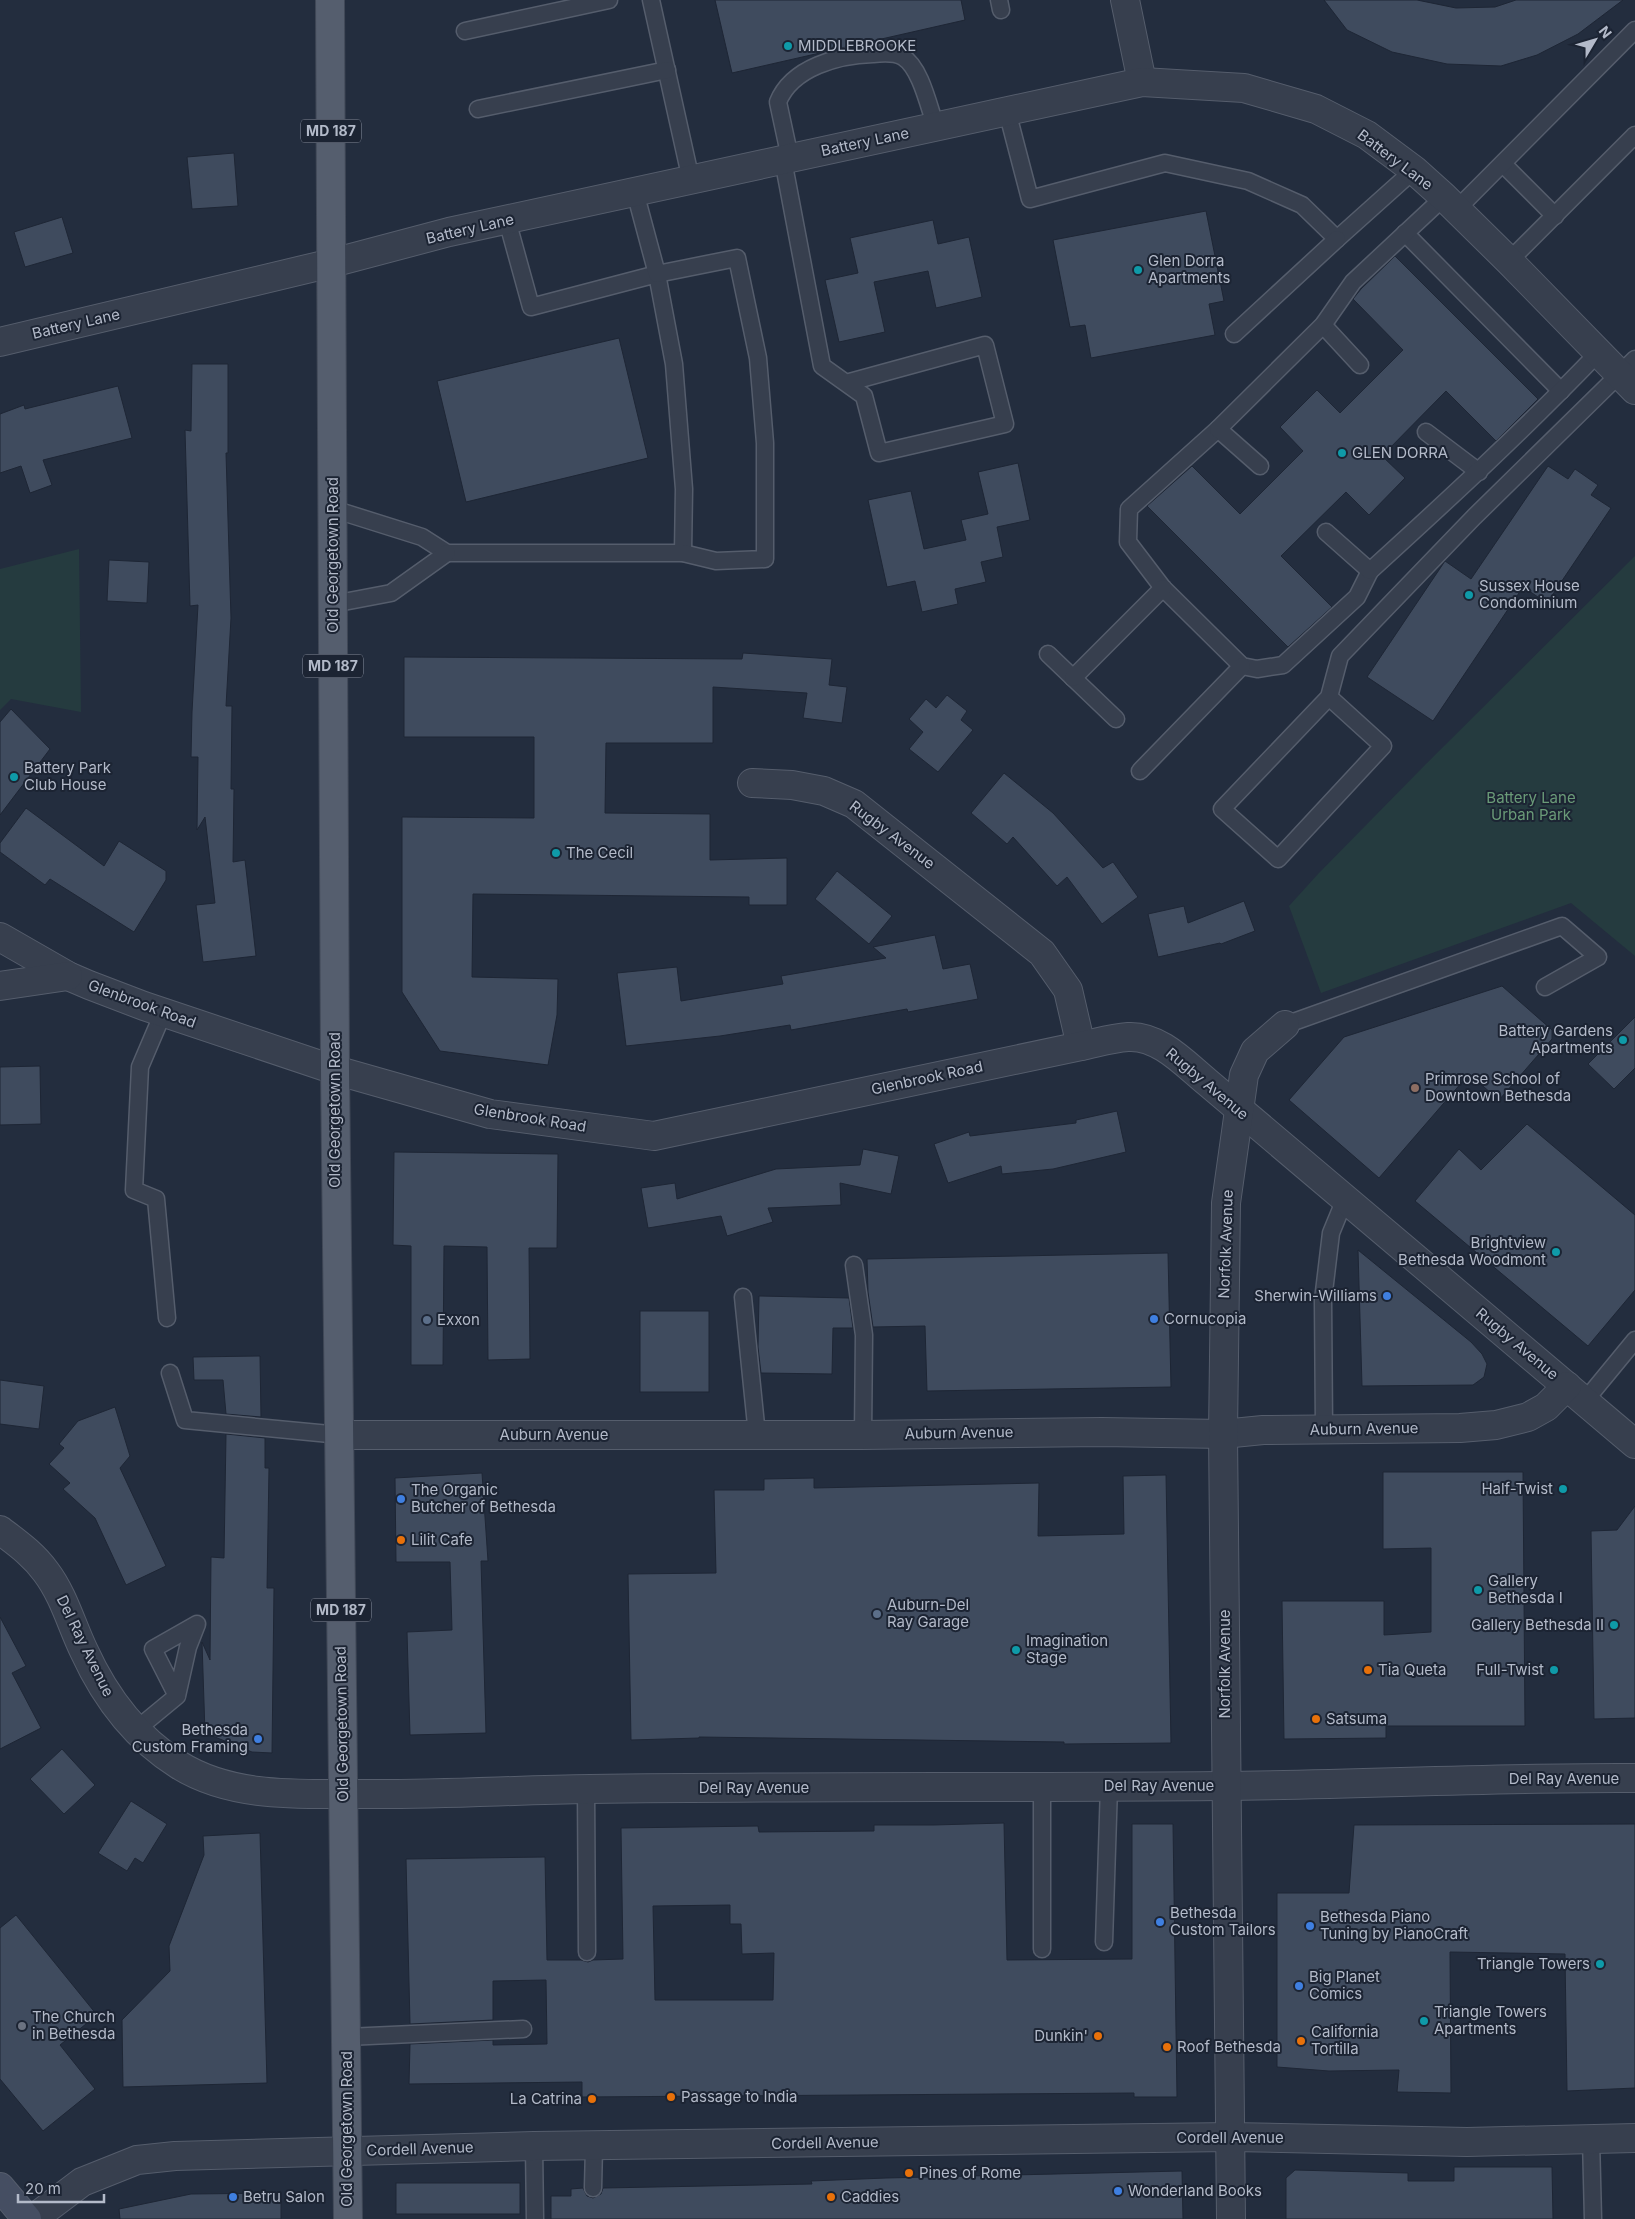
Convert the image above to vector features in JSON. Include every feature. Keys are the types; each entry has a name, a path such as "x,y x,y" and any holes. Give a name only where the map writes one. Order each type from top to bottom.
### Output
{"main road":[{"name":"Old Georgetown Road","path":"330,0 335,1070 348,2219"},
{"path":"0,2187 27,2219"}],"street":[{"path":"1125,0 1142,82"},
{"name":"Battery Lane","path":"0,342 507,220 1142,82 1244,88 1316,109 1367,135 1414,170 1509,261 1598,353 1630,375"},
{"name":"Rugby Avenue","path":"752,783 792,785 824,791 854,804 1042,953 1068,990 1081,1046 1128,1037 1145,1039 1166,1048 1635,1444"},
{"name":"Glenbrook Road","path":"0,937 68,976 163,1013 335,1070 490,1114 654,1136 1081,1046"},
{"path":"0,986 68,976"},
{"path":"1238,1110 1244,1075 1255,1051 1285,1025"},
{"name":"Norfolk Avenue","path":"1231,2219 1223,1434 1226,1203 1238,1110"},
{"name":"Auburn Avenue","path":"340,1435 863,1435 1102,1432 1223,1434 1263,1430 1496,1425 1528,1417 1576,1394"},
{"name":"Del Ray Avenue","path":"0,1530 29,1552 47,1573 61,1596 91,1666 127,1720 148,1742 178,1765 208,1780 262,1792 412,1794 586,1789 1226,1786 1635,1778"},
{"name":"Cordell Avenue","path":"32,2219 82,2182 137,2160 175,2156 534,2146 1231,2137 1467,2142 1635,2138"}],"lane":[{"path":"465,31 610,0"},
{"path":"651,0 692,180"},
{"path":"1598,353 1479,472 1370,571 1357,597 1283,665 1257,669 1242,666 1163,588 1128,542 1130,509 1218,428 1323,325 1353,282 1405,233 1450,204 1503,164 1635,30"},
{"path":"846,383 985,345 1005,424 879,453 864,396 822,366 778,102 782,94 804,73 823,63 859,54 890,53 903,57 920,80 936,127"},
{"path":"478,110 667,70"},
{"path":"1007,111 1030,199 1165,163 1248,181 1302,205 1337,239"},
{"path":"1509,261 1635,135"},
{"path":"1503,164 1555,216"},
{"path":"1234,334 1414,170"},
{"path":"635,192 657,274 674,364 684,489 683,553"},
{"path":"333,509 422,538 447,553 683,553 716,561 765,559 765,443 759,367 737,258 657,274 531,307 507,220"},
{"path":"1405,233 1561,391"},
{"path":"1323,325 1360,365"},
{"path":"1329,697 1383,746 1278,859 1222,809 1329,697 1340,656 1474,517 1630,375"},
{"path":"1218,428 1260,466"},
{"path":"1426,432 1479,472"},
{"path":"1326,532 1370,571"},
{"path":"333,604 391,593 447,553"},
{"path":"1073,678 1163,588"},
{"path":"1048,654 1116,718"},
{"path":"1140,771 1242,666"},
{"path":"1285,1025 1562,926 1598,956 1545,988"},
{"path":"163,1013 140,1067 134,1190 156,1199 167,1318"},
{"path":"1324,1429 1324,1300 1331,1233 1345,1199"},
{"path":"854,1265 864,1335 863,1435"},
{"path":"743,1297 757,1435"},
{"path":"1576,1394 1635,1340"},
{"path":"170,1373 185,1420 340,1435"},
{"path":"127,1720 177,1696"},
{"path":"1042,1786 1042,1949"},
{"path":"1104,1942 1109,1786"},
{"path":"586,1789 587,1952"},
{"path":"347,2037 522,2029"},
{"path":"1591,2139 1594,2219"},
{"path":"534,2146 535,2219"},
{"path":"593,2188 594,2146"}],"green space":[{"path":"79,549 81,712 11,699 0,710 0,569"},
{"name":"Battery Lane Urban Park","path":"1635,556 1635,956 1571,903 1321,993 1289,906 1426,764"}],"building":[{"name":"MIDDLEBROOKE","path":"715,0 961,0 965,20 732,73"},
{"path":"1324,0 1417,0 1456,8 1495,7 1516,0 1623,0 1578,34 1537,55 1501,66 1447,64 1392,52 1347,30"},
{"path":"234,153 238,206 192,209 187,157"},
{"name":"Glen Dorra Apartments","path":"1206,211 1224,301 1209,304 1215,335 1091,358 1085,325 1070,327 1053,240"},
{"path":"62,217 73,253 25,267 14,232"},
{"path":"933,220 938,244 969,237 982,297 936,308 928,271 874,282 885,332 839,342 825,280 858,273 850,238"},
{"name":"GLEN DORRA","path":"1395,256 1538,399 1496,441 1446,391 1382,456 1405,478 1369,515 1346,492 1281,556 1332,607 1288,647 1147,506 1192,466 1240,514 1303,451 1280,427 1317,390 1340,413 1403,350 1353,299"},
{"path":"619,338 648,458 466,502 437,381"},
{"path":"192,364 228,364 228,453 226,453 231,618 226,706 232,706 231,789 234,789 233,862 245,860 256,956 203,962 196,905 215,903 205,817 197,830 198,757 191,757 198,605 190,606 185,430 191,431"},
{"path":"118,386 132,438 43,460 52,485 30,493 21,466 0,473 0,414 24,405 25,409"},
{"path":"1018,463 1030,520 997,527 1003,557 981,562 986,582 955,589 958,604 922,612 915,581 887,587 868,500 911,491 924,549 966,540 961,520 988,514 978,472"},
{"name":"Sussex House Condominium","path":"1548,466 1568,479 1575,469 1598,485 1591,495 1611,508 1547,603 1523,587 1433,721 1367,677 1445,561 1471,579"},
{"path":"109,560 149,562 147,603 107,601"},
{"name":"The Cecil","path":"743,653 832,659 829,685 847,687 842,723 803,718 807,693 713,687 713,743 606,743 605,813 710,814 710,860 787,858 787,905 749,905 749,897 473,894 472,977 558,979 557,1015 548,1065 440,1051 402,992 402,817 534,818 534,737 404,737 404,657 742,659"},
{"path":"947,695 967,711 961,720 973,730 938,772 909,749 923,732 909,719 926,699 936,708"},
{"name":"Battery Park Club House","path":"11,709 50,749 0,815 0,722"},
{"path":"1004,773 1053,813 1103,868 1113,862 1138,897 1102,924 1067,877 1057,886 1013,837 1007,844 971,813"},
{"path":"26,808 104,866 119,841 166,871 166,880 134,932 50,879 45,885 0,852 0,843"},
{"path":"837,871 892,916 869,944 815,899"},
{"path":"1244,901 1255,931 1221,944 1158,957 1148,914 1184,906 1188,923"},
{"path":"935,935 943,969 970,964 978,999 908,1012 907,1009 791,1030 790,1025 720,1036 626,1046 617,973 677,967 681,1001 783,984 781,976 886,958 873,947"},
{"path":"1502,986 1552,1030 1552,1039 1499,1100 1469,1074 1379,1178 1289,1100 1344,1037"},
{"name":"Battery Gardens Apartments","path":"1635,1017 1635,1068 1614,1089 1588,1064"},
{"path":"40,1066 41,1124 0,1125 0,1067"},
{"path":"1117,1111 1126,1152 1053,1169 1002,1174 1001,1166 948,1183 934,1144 969,1132 970,1136 1076,1123 1076,1120"},
{"name":"Brightview Bethesda Woodmont","path":"1527,1124 1635,1215 1635,1290 1588,1346 1415,1201 1459,1149 1481,1170"},
{"path":"863,1149 899,1156 891,1194 840,1183 841,1205 768,1208 773,1222 727,1236 721,1216 648,1228 641,1188 675,1183 677,1199 776,1169 860,1165"},
{"path":"394,1152 558,1154 557,1248 529,1248 530,1359 488,1360 487,1247 444,1246 443,1365 411,1365 411,1246 393,1245"},
{"name":"Sherwin-Williams","path":"1358,1250 1471,1342 1482,1354 1487,1364 1484,1377 1473,1385 1362,1386"},
{"path":"1168,1253 1171,1387 927,1391 925,1326 873,1327 868,1292 867,1259"},
{"path":"759,1296 849,1298 853,1328 833,1328 832,1374 761,1373 758,1347"},
{"path":"640,1311 709,1311 709,1392 640,1392"},
{"path":"260,1356 261,1417 226,1414 223,1380 194,1380 193,1357"},
{"path":"0,1380 44,1386 39,1429 0,1424"},
{"path":"115,1407 130,1456 120,1468 166,1566 126,1585 95,1518 63,1489 70,1483 49,1464 64,1448 59,1444 78,1421"},
{"path":"226,1434 265,1438 265,1468 269,1468 267,1588 274,1588 272,1753 252,1752 205,1733 202,1642 210,1660 211,1557 224,1558"},
{"name":"Gallery Bethesda I","path":"1383,1472 1523,1472 1525,1726 1386,1726 1386,1738 1284,1739 1282,1601 1384,1601 1384,1635 1431,1632 1431,1548 1383,1549"},
{"path":"482,1473 488,1561 481,1561 486,1733 410,1735 407,1632 452,1630 450,1562 396,1562 395,1478"},
{"name":"Auburn-Del Ray Garage","path":"1166,1475 1171,1743 1064,1744 1064,1742 699,1737 631,1740 628,1574 716,1573 714,1490 764,1490 764,1479 814,1478 814,1488 1039,1483 1038,1536 1124,1534 1123,1476"},
{"name":"Gallery Bethesda II","path":"1635,1506 1635,1718 1594,1719 1591,1531 1617,1530"},
{"path":"0,1617 26,1666 12,1673 41,1728 0,1749"},
{"path":"62,1749 95,1785 64,1814 30,1779"},
{"path":"131,1801 167,1824 143,1863 135,1858 127,1871 98,1853"},
{"path":"1004,1823 1007,1960 1132,1959 1132,1824 1173,1824 1177,2097 1134,2097 1134,2093 582,2097 582,2082 409,2084 410,2044 493,2040 493,2045 547,2044 546,1980 493,1981 493,2020 410,2024 406,1859 545,1857 547,1960 581,1960 588,1962 593,1960 623,1959 621,1828 758,1826 759,1832 874,1831 874,1825","holes":["730,1905 730,1924 741,1924 742,1954 774,1953 773,2000 655,2000 653,1906"]},
{"name":"Triangle Towers","path":"1635,1824 1635,2088 1567,2091 1565,1954 1450,1952 1451,2093 1397,2092 1399,2070 1329,2071 1277,2067 1277,1893 1349,1893 1354,1825"},
{"path":"260,1833 267,2083 123,2087 122,2020 170,1971 169,1946 204,1855 203,1836"},
{"name":"The Church in Bethesda","path":"16,1915 97,2015 60,2045 95,2089 43,2131 0,2079 0,1928"},
{"path":"1454,2167 1552,2167 1553,2219 1286,2219 1286,2178 1295,2170 1408,2173 1408,2181 1454,2181"},
{"path":"1182,2171 1183,2219 551,2219 551,2196 571,2196 571,2189 583,2188 587,2196 593,2198 601,2194 603,2188 812,2184 811,2181 886,2178"},
{"path":"396,2183 520,2183 520,2214 396,2214"},
{"path":"281,2193 281,2219 120,2219 119,2209 191,2194"}],"place":[{"name":"MIDDLEBROOKE","path":"788,46"},
{"name":"Glen Dorra Apartments","path":"1138,270"},
{"name":"GLEN DORRA","path":"1342,453"},
{"name":"Sussex House Condominium","path":"1469,595"},
{"name":"Battery Park Club House","path":"14,777"},
{"name":"The Cecil","path":"556,853"},
{"name":"Battery Gardens Apartments","path":"1623,1040"},
{"name":"Primrose School of Downtown Bethesda","path":"1415,1088"},
{"name":"Brightview Bethesda Woodmont","path":"1556,1252"},
{"name":"Sherwin-Williams","path":"1387,1296"},
{"name":"Cornucopia","path":"1154,1319"},
{"name":"Exxon","path":"427,1320"},
{"name":"Half-Twist","path":"1563,1489"},
{"name":"The Organic Butcher of Bethesda","path":"401,1499"},
{"name":"Lilit Cafe","path":"401,1540"},
{"name":"Gallery Bethesda I","path":"1478,1590"},
{"name":"Auburn-Del Ray Garage","path":"877,1614"},
{"name":"Gallery Bethesda II","path":"1614,1625"},
{"name":"Imagination Stage","path":"1016,1650"},
{"name":"Tia Queta","path":"1368,1670"},
{"name":"Full-Twist","path":"1554,1670"},
{"name":"Satsuma","path":"1316,1719"},
{"name":"Bethesda Custom Framing","path":"258,1739"},
{"name":"Bethesda Custom Tailors","path":"1160,1922"},
{"name":"Bethesda Piano Tuning by PianoCraft","path":"1310,1926"},
{"name":"Triangle Towers","path":"1600,1964"},
{"name":"Big Planet Comics","path":"1299,1986"},
{"name":"Triangle Towers Apartments","path":"1424,2021"},
{"name":"The Church in Bethesda","path":"22,2026"},
{"name":"Dunkin'","path":"1098,2036"},
{"name":"California Tortilla","path":"1301,2041"},
{"name":"Roof Bethesda","path":"1167,2047"},
{"name":"Passage to India","path":"671,2097"},
{"name":"La Catrina","path":"592,2099"},
{"name":"Pines of Rome","path":"909,2173"},
{"name":"Wonderland Books","path":"1118,2191"},
{"name":"Betru Salon","path":"233,2197"},
{"name":"Caddies","path":"831,2197"}]}
